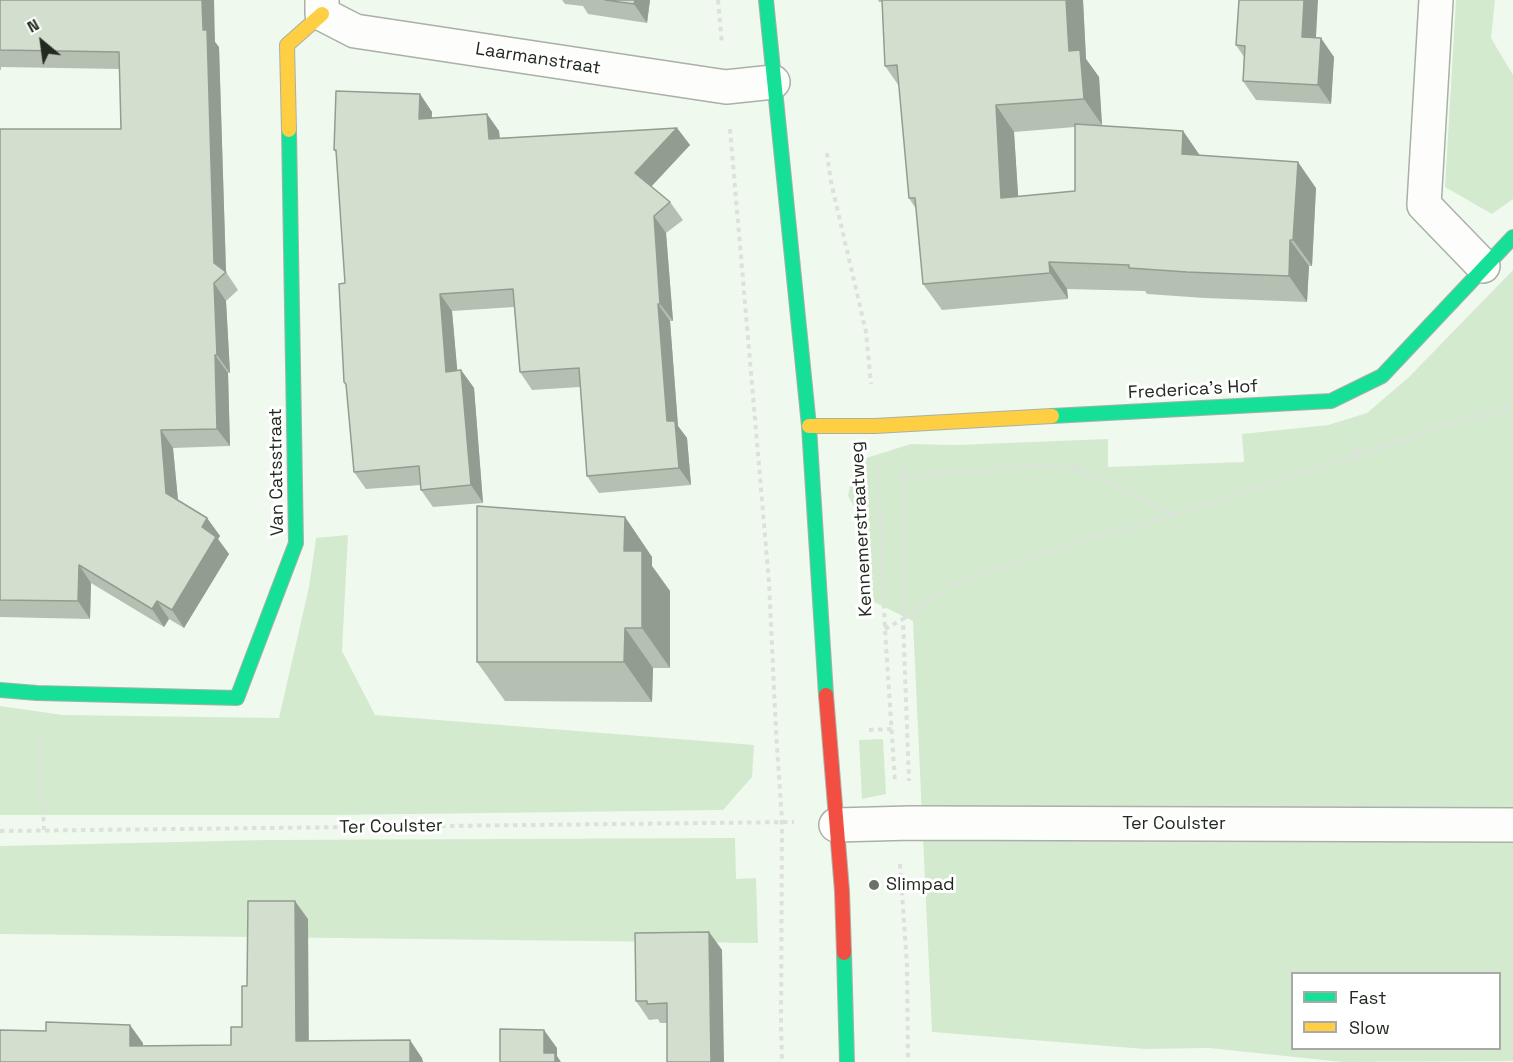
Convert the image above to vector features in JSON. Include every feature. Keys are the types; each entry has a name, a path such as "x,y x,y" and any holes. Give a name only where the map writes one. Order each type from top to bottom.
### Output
{"street":[{"path":"766,0 809,426 822,652 842,891 847,1062"},
{"path":"1436,0 1424,205 1483,267"},
{"name":"Laarmanstraat","path":"322,7 355,31 726,87 773,82"},
{"name":"Van Catsstraat","path":"0,690 237,698 296,543 287,45 322,7"},
{"name":"Frederica's Hof","path":"809,426 875,426 1331,401 1382,376 1513,237"},
{"name":"Ter Coulster","path":"836,825 904,823 1513,825"}],"path":[{"path":"718,0 769,582 782,821 782,1062"},
{"name":"Kennemerstraatweg","path":"826,149 831,182 866,332 875,426 881,500 885,629 904,823 908,1062"},
{"path":"1338,397 1359,455"},
{"path":"885,629 950,587 1002,567 1513,405"},
{"path":"1078,469 1081,415"},
{"path":"904,823 903,477 1042,465 1078,469 1173,514"},
{"path":"37,693 44,830"},
{"name":"Ter Coulster","path":"0,831 689,824 782,821"}],"green space":[{"path":"1456,0 1495,0 1491,38 1513,75 1513,199 1492,214 1445,187"},
{"path":"1513,270 1513,1061 1342,1062 1209,1048 1145,1049 932,1032 913,621 868,599 859,515 848,496 853,472 866,458 911,444 956,445 1108,439 1108,467 1244,462 1242,434 1328,425 1367,413 1409,377"},
{"path":"348,535 342,651 375,715 754,745 752,777 723,810 333,815 0,815 0,706 63,715 279,718 309,587 316,538"},
{"path":"883,739 886,794 862,799 859,740"},
{"path":"735,838 736,879 756,878 758,943 0,934 0,846 266,840"}],"building":[{"path":"0,0 202,0 203,30 207,30 214,263 226,272 214,283 217,429 161,430 166,493 207,518 202,527 216,537 172,610 157,601 152,609 79,565 78,601 0,600 0,129 121,129 119,52 0,50"},
{"path":"605,0 635,0 634,4"},
{"path":"882,0 1066,0 1069,51 1080,50 1084,99 996,105 1001,198 1075,191 1075,124 1183,131 1182,154 1298,162 1293,240 1290,240 1289,276 1187,272 1129,268 1129,265 1049,262 1050,273 923,284 915,198 909,198 897,65 885,66"},
{"path":"1239,0 1304,0 1302,37 1321,38 1318,85 1243,81 1245,46 1236,45"},
{"path":"336,91 420,94 419,119 487,114 489,139 677,128 635,173 670,202 654,216 667,421 675,421 679,468 587,476 579,368 520,372 513,289 440,294 446,372 461,370 471,485 421,490 419,466 354,472 344,382 339,284 345,283 336,150 334,150"},
{"path":"477,506 625,517 624,551 642,551 642,628 625,628 624,662 477,662"},
{"path":"248,901 295,901 296,1041 410,1040 410,1062 0,1062 0,1030 46,1031 46,1022 130,1025 130,1046 231,1045 231,1027 242,1027 242,986 247,986"},
{"path":"709,932 711,1062 667,1062 667,1003 647,1004 647,1001 636,1001 635,933"},
{"path":"500,1029 544,1030 544,1053 555,1053 555,1062 500,1062"}],"traffic: fast":[{"path":"766,0 809,426 826,695"},
{"path":"0,690 237,698 296,543 289,130"},
{"path":"1052,416 1331,401 1382,376 1513,237"},
{"path":"844,953 847,1062"}],"traffic: slow":[{"path":"289,130 287,45 322,14"},
{"path":"809,426 875,426 1052,416"}],"traffic: jam":[{"path":"826,695 842,891 844,953"}],"place":[{"name":"Slimpad","path":"874,885"}]}
